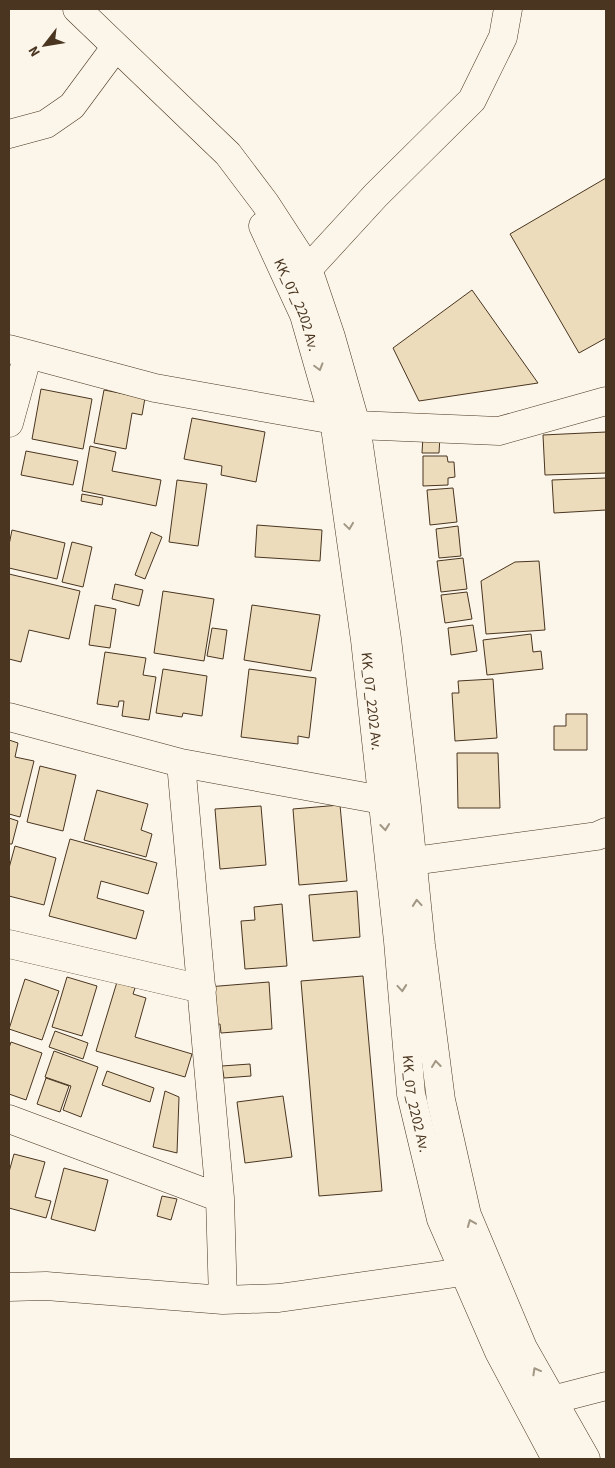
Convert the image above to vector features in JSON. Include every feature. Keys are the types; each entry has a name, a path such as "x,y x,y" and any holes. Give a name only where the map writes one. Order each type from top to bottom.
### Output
{"street":[{"name":"KK_07_2202 Av.","path":"59,9 206,150 259,217 304,315 345,422 365,640 412,1094 441,1219 499,1352 556,1459"},
{"path":"77,9 228,154 265,203 308,268 331,337 345,422 387,638 420,945 440,1100 467,1215 523,1348 586,1459"},
{"path":"308,268 376,195 472,100 503,37 508,9"},
{"path":"9,134 46,124 72,106 110,56"},
{"path":"9,423 18,352 155,388 345,422 499,431 606,402"},
{"path":"9,717 181,763 382,800"},
{"path":"181,763 220,1198 223,1300"},
{"path":"412,861 597,836 606,832"},
{"path":"9,944 202,989"},
{"path":"9,1119 220,1198"},
{"path":"9,1287 46,1286 223,1300 280,1298 463,1272"},
{"path":"552,1400 606,1386"}],"building":[{"path":"606,178 606,338 579,353 510,234"},
{"path":"472,290 538,383 419,401 393,348"},
{"path":"41,389 92,399 83,449 32,439"},
{"path":"104,390 145,398 142,415 132,413 126,449 94,443"},
{"path":"192,418 265,432 256,482 221,475 222,466 184,459"},
{"path":"606,432 606,473 545,475 543,435"},
{"path":"423,436 440,436 439,453 422,453"},
{"path":"90,446 116,452 112,471 161,480 156,506 82,491"},
{"path":"26,451 78,461 73,485 21,475"},
{"path":"423,456 447,456 448,462 454,462 455,477 448,478 448,485 423,486"},
{"path":"606,478 606,510 554,513 552,480"},
{"path":"177,480 207,484 198,546 169,542"},
{"path":"453,488 457,522 430,525 427,490"},
{"path":"82,494 103,498 102,505 81,501"},
{"path":"257,525 322,530 320,561 255,557"},
{"path":"458,526 461,556 439,558 436,529"},
{"path":"12,530 65,543 57,579 9,568 9,545"},
{"path":"151,532 162,537 145,579 135,575"},
{"path":"72,542 92,547 83,587 62,582"},
{"path":"463,558 467,589 441,592 437,561"},
{"path":"539,561 545,630 486,634 481,581 515,562"},
{"path":"9,574 80,591 69,639 29,630 21,662 9,659"},
{"path":"115,584 143,590 139,606 112,599"},
{"path":"163,591 214,599 204,661 154,653"},
{"path":"467,592 472,619 445,623 441,595"},
{"path":"95,605 116,609 110,648 89,645"},
{"path":"252,605 320,615 311,671 244,660"},
{"path":"473,625 477,651 451,655 448,628"},
{"path":"212,628 227,630 223,659 207,656"},
{"path":"531,634 533,652 541,651 543,669 487,675 483,640"},
{"path":"105,652 146,658 143,675 156,677 149,720 122,716 124,701 119,701 118,707 97,704"},
{"path":"163,669 207,676 202,716 183,713 182,717 156,713"},
{"path":"249,669 316,678 309,738 298,736 298,744 241,737"},
{"path":"493,679 497,738 455,741 452,693 459,693 458,681"},
{"path":"566,714 587,714 587,750 554,750 554,726 566,726"},
{"path":"9,740 18,743 15,757 34,761 20,817 9,814"},
{"path":"457,753 498,753 500,808 458,808"},
{"path":"40,766 76,775 63,831 27,822"},
{"path":"97,790 148,804 141,830 152,834 146,857 84,840"},
{"path":"340,805 347,881 299,885 293,809"},
{"path":"261,806 266,865 220,869 215,809"},
{"path":"9,818 18,821 12,844 9,844"},
{"path":"70,839 157,863 148,894 101,881 97,898 144,911 136,939 49,916"},
{"path":"15,846 56,858 44,905 9,896 9,868"},
{"path":"357,891 360,937 313,941 309,895"},
{"path":"282,904 287,966 245,969 241,921 255,920 254,907"},
{"path":"363,976 382,1191 319,1196 301,981"},
{"path":"67,977 97,986 82,1036 52,1027"},
{"path":"25,979 59,991 42,1040 9,1029"},
{"path":"117,982 135,988 133,994 146,998 135,1037 192,1054 185,1077 96,1051"},
{"path":"269,982 272,1029 221,1033 220,1024 211,1025 207,987"},
{"path":"55,1031 88,1043 83,1059 49,1047"},
{"path":"11,1042 42,1053 26,1100 9,1094 9,1048"},
{"path":"54,1051 98,1067 81,1117 63,1110 71,1086 45,1077"},
{"path":"250,1064 251,1076 224,1078 222,1066"},
{"path":"107,1071 154,1088 150,1102 102,1085"},
{"path":"46,1078 69,1086 60,1112 37,1104"},
{"path":"165,1091 179,1097 177,1153 153,1147"},
{"path":"283,1096 292,1157 245,1163 237,1102"},
{"path":"14,1154 45,1162 35,1197 51,1201 46,1218 9,1208 9,1172"},
{"path":"64,1168 108,1180 95,1231 51,1219"},
{"path":"162,1196 177,1199 171,1220 157,1216"}]}
